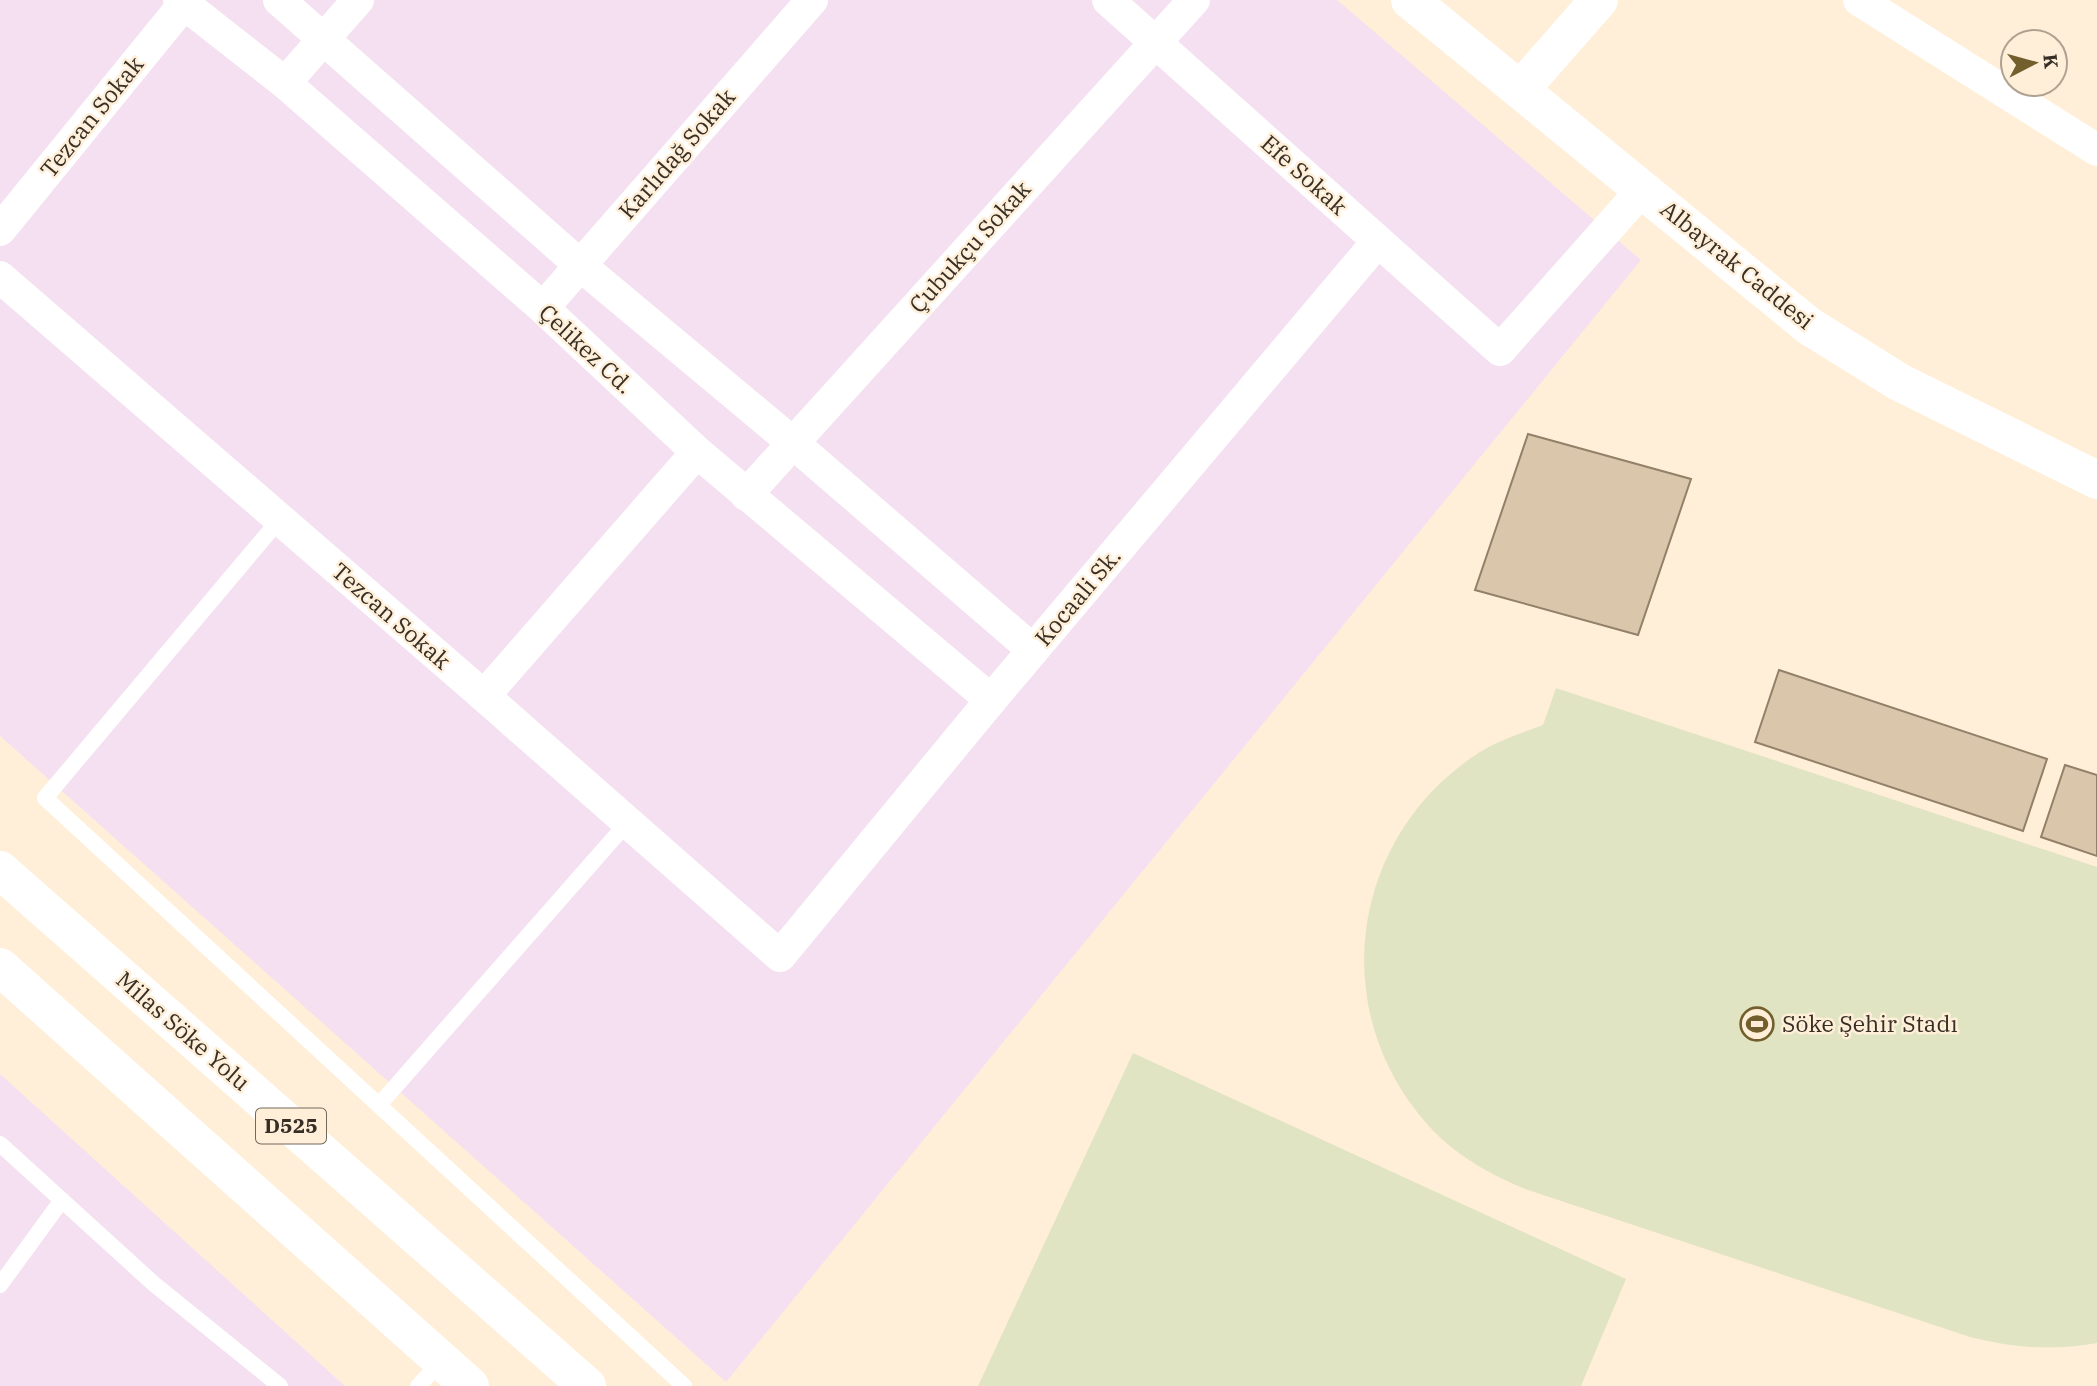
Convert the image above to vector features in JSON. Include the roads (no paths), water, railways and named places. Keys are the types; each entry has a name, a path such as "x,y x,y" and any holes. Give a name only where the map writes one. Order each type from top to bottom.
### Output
{"main road":[{"name":"Albayrak Caddesi","path":"1410,0 1821,333 1899,382 2097,480"},
{"path":"1521,89 1599,0"},
{"name":"Milas Söke Yolu","path":"0,870 587,1386"},
{"path":"6,980 430,1373 470,1386"}],"street":[{"path":"279,0 580,265 793,443 1033,650"},
{"path":"285,83 358,0"},
{"name":"Karlıdağ Sokak","path":"543,308 812,0"},
{"name":"Efe Sokak","path":"1108,0 1500,350 1643,189"},
{"name":"Çubukçu Sokak","path":"746,495 1194,0"},
{"path":"1858,0 2097,150"},
{"name":"Çelikez Cd.","path":"182,2 285,83 543,308 746,495 991,700"},
{"name":"Tezcan Sokak","path":"0,230 182,2"},
{"name":"Kocaali Sk.","path":"780,956 991,700 1378,241"},
{"name":"Tezcan Sokak","path":"0,277 780,956"},
{"path":"484,696 697,452"}],"lane":[{"path":"280,519 44,798 684,1386"},
{"path":"379,1105 628,822"},
{"path":"0,1144 154,1284 280,1386"},
{"path":"0,1285 62,1200"}],"place":[{"name":"Söke Şehir Stadı","path":"1757,1024"}]}
